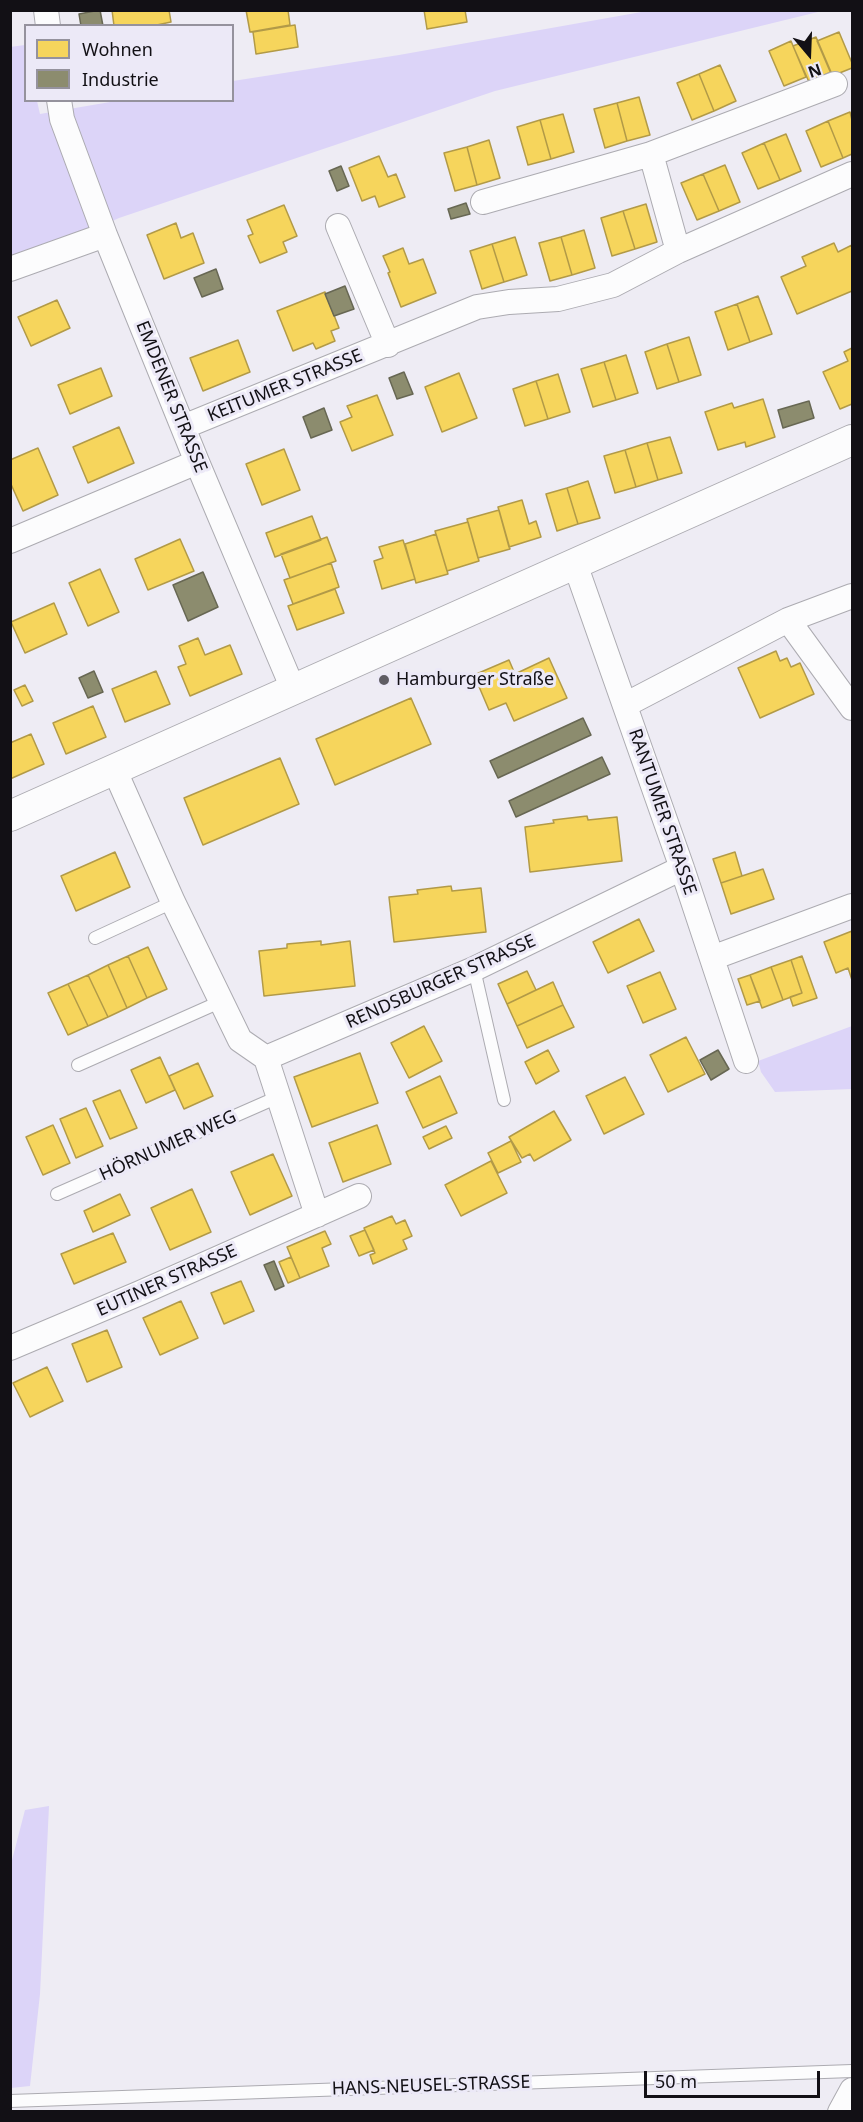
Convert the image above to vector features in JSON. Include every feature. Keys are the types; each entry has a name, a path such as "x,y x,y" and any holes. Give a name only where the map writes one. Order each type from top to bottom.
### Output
{"street":[{"path":"483,202 651,154 835,84"},
{"name":"EMDENER STRASSE","path":"59,102 62,120 105,235 197,462 293,689"},
{"path":"651,154 678,251"},
{"name":"KEITUMER STRASSE","path":"183,427 477,308 509,302 558,299 613,285 678,251 852,174"},
{"path":"338,226 388,345"},
{"path":"10,269 105,235"},
{"path":"10,816 852,440"},
{"path":"10,541 197,462"},
{"name":"RANTUMER STRASSE","path":"575,564 682,868 746,1061"},
{"path":"625,705 788,620 852,596"},
{"path":"788,620 852,708"},
{"path":"115,771 173,902 240,1040 266,1058 317,1215"},
{"name":"RENDSBURGER STRASSE","path":"266,1058 474,969 682,868"},
{"path":"712,958 852,906"},
{"name":"EUTINER STRASSE","path":"13,1347 360,1196"},
{"path":"840,2112 852,2090"}],"lane":[{"path":"95,938 173,902"},
{"path":"474,969 504,1100"},
{"path":"78,1065 222,1001"},
{"name":"HÖRNUMER WEG","path":"57,1194 279,1097"},
{"name":"HANS-NEUSEL-STRASSE","path":"10,2101 852,2071"}],"shaded area":[{"path":"647,11 822,11 495,91 119,218 60,245 11,263 10,47 24,45 24,102 37,102 40,114 110,102 234,102 234,81 399,55"},
{"path":"852,1026 852,1089 775,1092 761,1072 758,1061"},
{"path":"49,1806 40,1994 30,2086 11,2088 11,1864 25,1810"}],"building: Wohnen":[{"path":"112,10 169,10 171,22 162,24 114,24"},
{"path":"246,10 288,10 290,25 250,32"},
{"path":"424,10 465,10 467,22 427,29"},
{"path":"295,25 298,47 256,54 253,32"},
{"path":"839,32 852,68 832,76 817,41"},
{"path":"816,37 831,72 809,82 793,46"},
{"path":"791,41 806,77 784,86 769,51"},
{"path":"720,65 736,101 714,111 699,74"},
{"path":"699,74 714,111 692,120 677,83"},
{"path":"639,97 650,135 627,141 617,103"},
{"path":"617,103 627,141 605,148 594,109"},
{"path":"850,112 852,154 843,158 828,121"},
{"path":"563,114 574,152 551,159 540,120"},
{"path":"540,120 551,159 528,165 517,127"},
{"path":"828,121 843,158 821,167 806,131"},
{"path":"786,134 801,171 780,180 764,143"},
{"path":"489,140 500,178 477,185 467,147"},
{"path":"764,143 780,180 758,189 742,153"},
{"path":"467,147 477,185 455,191 444,153"},
{"path":"379,156 388,177 396,174 405,197 379,207 375,196 362,201 349,168"},
{"path":"725,165 740,202 719,211 703,174"},
{"path":"703,174 719,211 697,220 681,183"},
{"path":"646,204 657,242 635,249 623,211"},
{"path":"284,205 297,236 283,242 287,252 260,263 248,236 253,234 247,220"},
{"path":"623,211 635,249 612,256 601,218"},
{"path":"176,223 181,238 193,233 204,263 164,279 147,235"},
{"path":"584,230 595,268 572,275 561,237"},
{"path":"515,237 527,275 504,282 492,244"},
{"path":"561,237 572,275 550,281 539,243"},
{"path":"834,243 838,252 852,245 852,291 797,314 781,277 806,266 802,257"},
{"path":"492,244 504,282 482,289 470,251"},
{"path":"403,248 409,264 423,259 436,293 401,307 383,256"},
{"path":"325,292 339,328 331,331 335,341 316,349 313,343 293,351 277,311"},
{"path":"758,296 772,334 750,342 737,304"},
{"path":"57,300 70,328 31,346 18,317"},
{"path":"737,304 750,342 728,350 715,312"},
{"path":"689,337 701,375 679,382 667,344"},
{"path":"238,340 250,372 203,391 190,358"},
{"path":"667,344 679,382 657,389 645,352"},
{"path":"852,348 852,404 840,409 823,372 848,361 844,352"},
{"path":"626,355 638,393 616,400 604,362"},
{"path":"604,362 616,400 593,407 581,369"},
{"path":"101,368 112,396 70,414 58,385"},
{"path":"459,373 477,418 442,432 425,387"},
{"path":"558,374 570,412 548,419 536,381"},
{"path":"536,381 548,419 525,426 513,389"},
{"path":"377,395 393,435 352,451 340,422 352,417 347,406"},
{"path":"763,399 775,437 746,447 745,442 718,450 705,412 732,403 734,408"},
{"path":"119,427 134,463 88,483 73,447"},
{"path":"670,437 682,473 658,480 647,443"},
{"path":"647,443 658,480 636,487 625,450"},
{"path":"38,448 58,495 23,511 10,482 10,460"},
{"path":"284,449 300,490 262,505 246,464"},
{"path":"625,450 636,487 615,493 604,456"},
{"path":"588,481 600,518 578,524 567,488"},
{"path":"567,488 578,524 557,531 546,494"},
{"path":"522,500 529,524 536,521 541,537 509,547 498,507"},
{"path":"499,510 510,549 478,558 467,519"},
{"path":"312,516 321,540 275,557 266,533"},
{"path":"468,522 479,561 447,571 435,531"},
{"path":"436,534 448,574 416,583 405,544"},
{"path":"327,537 336,561 290,578 281,554"},
{"path":"180,539 194,571 148,590 135,559"},
{"path":"403,540 415,579 382,589 374,561 383,558 379,547"},
{"path":"331,563 339,587 293,604 284,580"},
{"path":"100,569 119,612 88,626 69,583"},
{"path":"335,589 344,613 297,630 288,606"},
{"path":"54,603 67,634 25,653 11,622"},
{"path":"198,638 205,655 230,645 242,674 190,696 178,667 186,664 179,646"},
{"path":"776,651 780,661 787,658 791,667 800,663 814,694 760,718 738,668"},
{"path":"549,658 567,698 514,721 506,703 489,710 474,675 509,660 515,674"},
{"path":"156,671 170,704 125,722 112,689"},
{"path":"25,685 33,701 22,706 14,690"},
{"path":"411,698 431,744 335,785 316,739"},
{"path":"93,706 106,737 66,754 53,723"},
{"path":"31,734 44,764 10,779 10,743"},
{"path":"280,758 299,804 203,845 184,798"},
{"path":"587,816 588,820 617,817 622,861 530,872 525,827 554,823 553,820"},
{"path":"115,852 130,887 76,911 61,876"},
{"path":"735,852 742,876 721,883 713,859"},
{"path":"763,869 774,899 731,914 721,883"},
{"path":"451,886 452,891 481,888 486,932 394,942 389,897 418,894 417,890"},
{"path":"639,919 654,951 608,973 593,942"},
{"path":"852,931 852,980 848,968 836,973 824,942"},
{"path":"321,941 321,945 350,941 355,986 264,996 259,951 287,948 287,944"},
{"path":"148,947 167,989 147,998 128,956"},
{"path":"128,956 147,998 127,1008 108,965"},
{"path":"802,956 817,998 793,1006 790,997 802,993 791,960"},
{"path":"791,960 802,993 783,1000 771,967"},
{"path":"108,965 127,1008 108,1017 88,975"},
{"path":"771,967 783,1000 762,1008 750,975"},
{"path":"527,971 536,990 507,1004 498,984"},
{"path":"660,972 676,1009 643,1023 627,986"},
{"path":"88,975 108,1017 88,1026 68,984"},
{"path":"750,975 760,1001 747,1005 738,979"},
{"path":"553,982 563,1005 517,1026 507,1004"},
{"path":"68,984 88,1026 68,1035 48,993"},
{"path":"563,1005 574,1027 527,1048 517,1026"},
{"path":"424,1026 442,1061 409,1078 391,1043"},
{"path":"686,1037 705,1074 668,1092 650,1055"},
{"path":"548,1050 559,1071 536,1084 525,1062"},
{"path":"360,1053 378,1103 312,1127 294,1077"},
{"path":"160,1057 175,1090 146,1103 131,1070"},
{"path":"198,1063 213,1096 184,1109 169,1076"},
{"path":"440,1076 457,1113 423,1128 406,1092"},
{"path":"625,1077 644,1114 604,1134 586,1096"},
{"path":"120,1090 137,1128 110,1139 93,1101"},
{"path":"86,1108 103,1146 76,1158 60,1119"},
{"path":"554,1111 571,1140 534,1161 530,1154 522,1158 509,1137"},
{"path":"53,1125 70,1163 43,1175 26,1137"},
{"path":"377,1125 391,1164 343,1182 329,1143"},
{"path":"446,1126 452,1138 429,1149 423,1137"},
{"path":"511,1141 521,1162 498,1173 488,1153"},
{"path":"273,1154 292,1196 250,1215 231,1172"},
{"path":"491,1161 507,1193 461,1216 445,1185"},
{"path":"192,1189 211,1232 170,1250 151,1208"},
{"path":"120,1194 130,1215 93,1232 84,1211"},
{"path":"392,1216 396,1224 405,1220 412,1236 403,1240 407,1249 373,1264 370,1255 375,1253 364,1228"},
{"path":"365,1230 374,1250 359,1256 350,1236"},
{"path":"325,1231 331,1244 322,1248 329,1266 300,1278 287,1247"},
{"path":"113,1233 126,1262 74,1284 61,1254"},
{"path":"291,1257 300,1278 288,1283 279,1262"},
{"path":"241,1281 254,1311 224,1324 211,1293"},
{"path":"181,1301 198,1338 160,1355 143,1318"},
{"path":"107,1330 122,1367 87,1382 72,1344"},
{"path":"47,1367 63,1401 30,1417 13,1383"}],"building: Industrie":[{"path":"100,10 103,24 81,24 79,14"},
{"path":"341,166 349,186 337,191 329,171"},
{"path":"466,203 470,214 451,219 448,209"},
{"path":"216,269 223,289 202,297 194,278"},
{"path":"345,286 354,309 334,316 325,294"},
{"path":"404,372 413,394 397,399 389,378"},
{"path":"809,401 814,418 783,428 778,410"},
{"path":"324,408 332,430 311,438 303,417"},
{"path":"203,572 218,607 188,621 173,585"},
{"path":"94,671 103,692 88,698 79,678"},
{"path":"583,718 591,735 498,778 490,761"},
{"path":"602,757 610,774 516,817 509,801"},
{"path":"718,1050 729,1069 711,1080 700,1060"},
{"path":"274,1261 284,1286 275,1290 264,1265"}],"place":[{"name":"Hamburger Straße","path":"384,680"}]}
